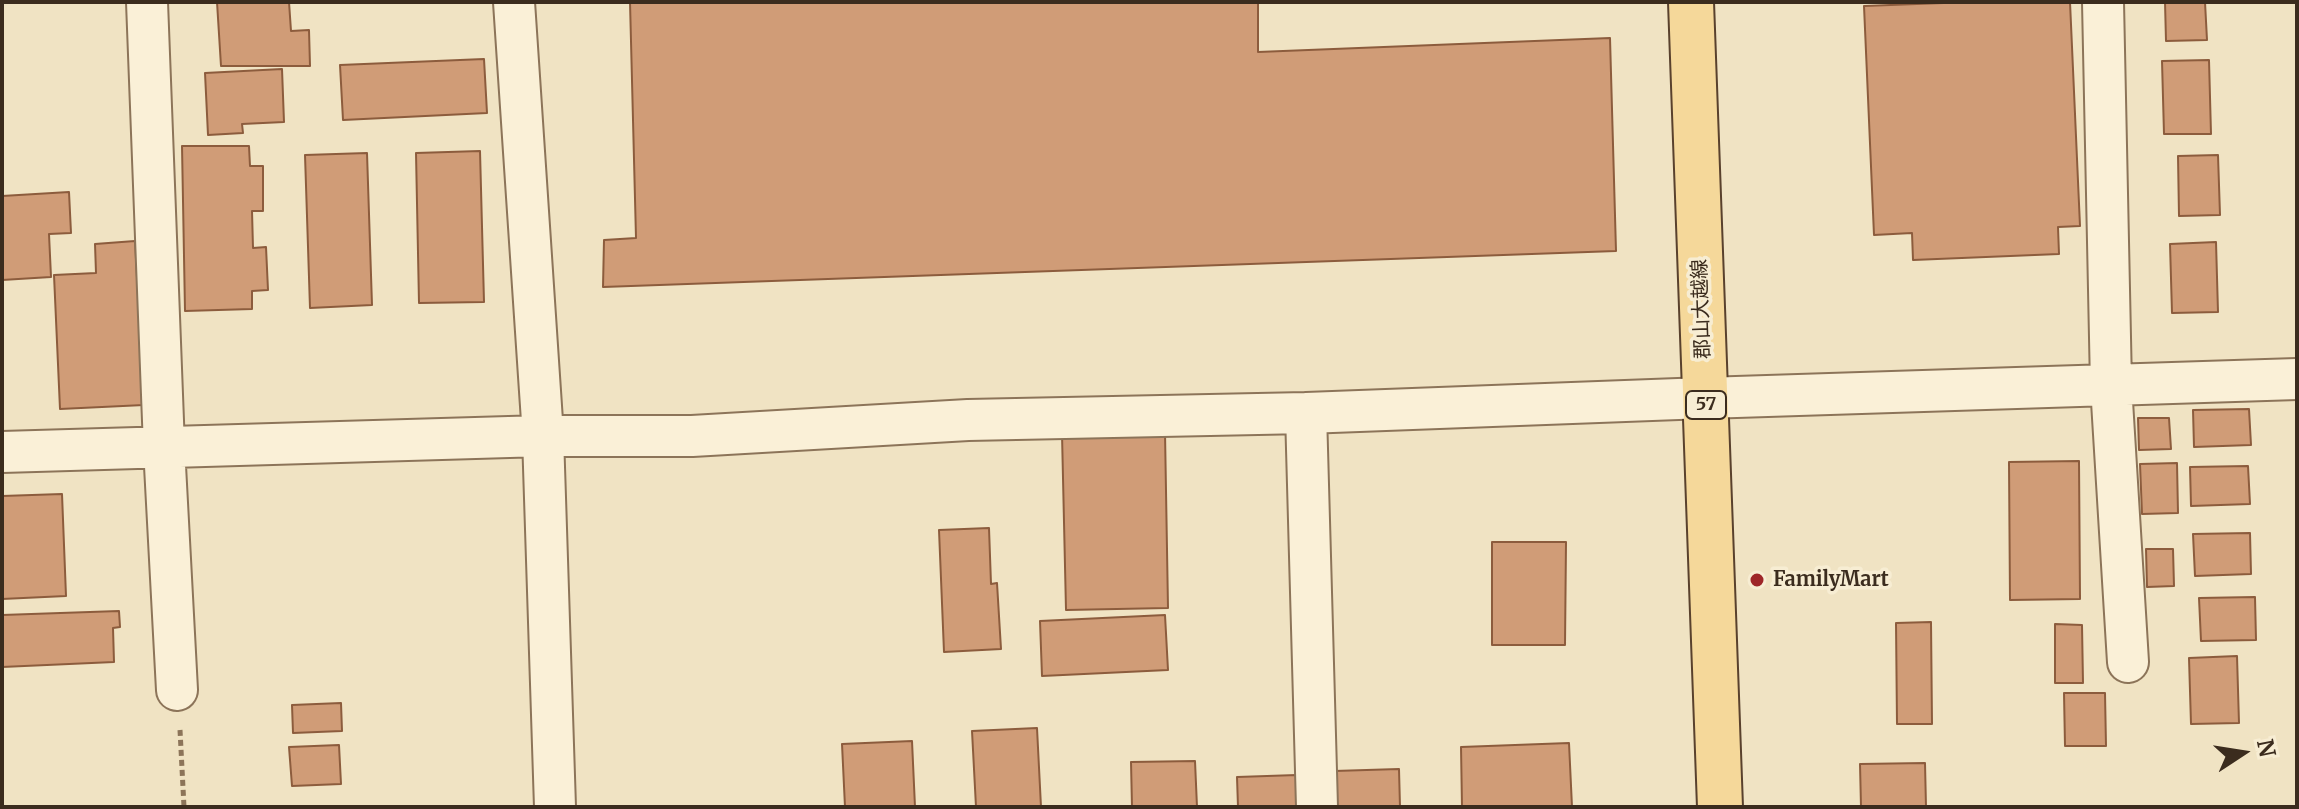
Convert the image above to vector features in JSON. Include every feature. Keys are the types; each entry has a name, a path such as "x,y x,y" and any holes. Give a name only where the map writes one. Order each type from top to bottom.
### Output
{"main road":[{"name":"郡山大越線","path":"1691,2 1720,807"}],"street":[{"path":"147,2 164,447 177,690"},
{"path":"514,2 543,436 555,807"},
{"path":"2103,2 2111,385 2128,662"},
{"path":"2,452 543,436 692,436 968,420 1306,413 2297,379"},
{"path":"1306,413 1317,807"}],"path":[{"path":"177,690 184,807"}],"building":[{"path":"217,2 289,2 291,31 309,30 310,66 221,66"},
{"path":"630,2 1258,2 1258,52 1610,38 1616,251 603,287 604,240 636,238"},
{"path":"2070,2 2080,226 2058,227 2059,254 1913,260 1912,233 1874,235 1864,6"},
{"path":"2165,2 2205,2 2207,40 2166,41"},
{"path":"484,59 487,113 343,120 340,65"},
{"path":"2209,60 2211,134 2164,134 2162,61"},
{"path":"282,69 284,122 242,124 243,133 208,135 205,73"},
{"path":"182,146 249,146 250,166 263,166 263,211 252,211 253,248 266,247 268,290 252,291 252,309 185,311"},
{"path":"480,151 484,302 419,303 416,153"},
{"path":"367,153 372,305 310,308 305,155"},
{"path":"2218,155 2220,215 2179,216 2178,156"},
{"path":"69,192 71,233 49,234 51,277 2,280 2,196"},
{"path":"135,241 144,405 60,409 54,275 96,273 95,244"},
{"path":"2216,242 2218,312 2172,313 2170,244"},
{"path":"2249,409 2251,445 2194,447 2193,410"},
{"path":"2138,418 2169,418 2171,449 2139,450"},
{"path":"1165,432 1168,608 1066,610 1062,434"},
{"path":"2079,461 2080,599 2010,600 2009,462"},
{"path":"2177,463 2178,513 2142,514 2140,464"},
{"path":"2248,466 2250,504 2191,506 2190,467"},
{"path":"62,494 66,596 2,599 2,496"},
{"path":"989,528 991,584 997,583 1001,649 944,652 939,530"},
{"path":"2250,533 2251,574 2195,576 2193,534"},
{"path":"1492,542 1566,542 1565,645 1492,645"},
{"path":"2146,549 2173,549 2174,586 2147,587"},
{"path":"2255,597 2256,640 2201,641 2199,598"},
{"path":"119,611 120,627 113,628 114,662 2,667 2,615"},
{"path":"1165,615 1168,670 1042,676 1040,621"},
{"path":"1931,622 1932,724 1897,724 1896,623"},
{"path":"2055,624 2082,625 2083,683 2055,683"},
{"path":"2237,656 2239,723 2191,724 2189,658"},
{"path":"2064,693 2105,693 2106,746 2065,746"},
{"path":"341,703 342,731 293,733 292,705"},
{"path":"1037,728 1041,807 976,807 972,731"},
{"path":"912,741 915,807 845,807 842,744"},
{"path":"1569,743 1572,807 1462,807 1461,747"},
{"path":"339,745 341,784 292,786 289,747"},
{"path":"1195,761 1197,807 1132,807 1131,762"},
{"path":"1925,763 1926,807 1861,807 1860,764"},
{"path":"1399,769 1400,807 1336,807 1334,771"},
{"path":"1297,775 1298,807 1238,807 1237,777"}],"place":[{"name":"FamilyMart","path":"1757,580"}]}
